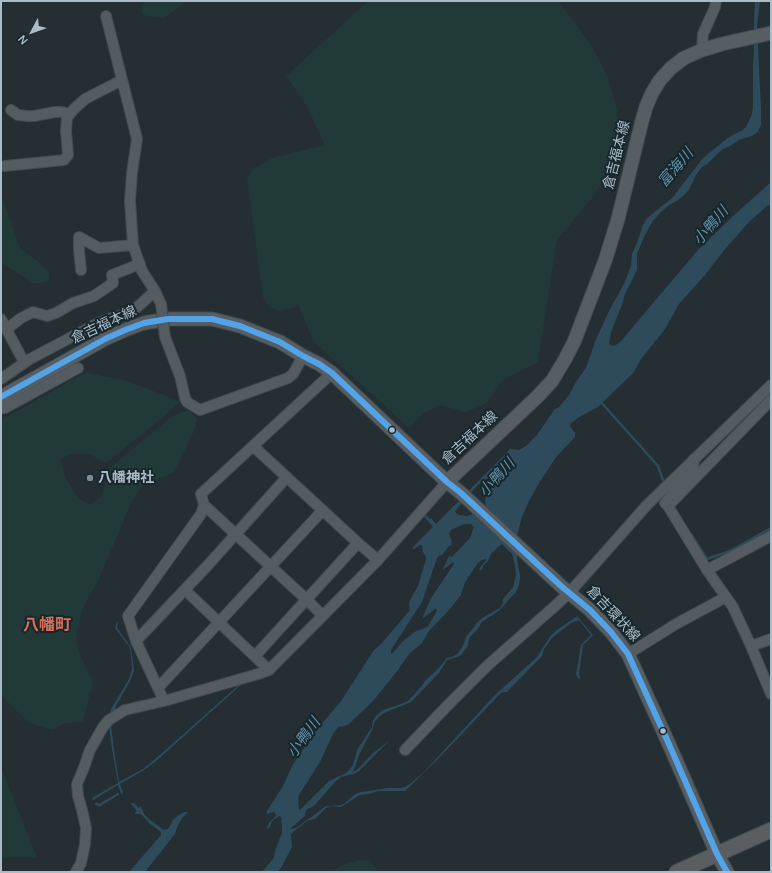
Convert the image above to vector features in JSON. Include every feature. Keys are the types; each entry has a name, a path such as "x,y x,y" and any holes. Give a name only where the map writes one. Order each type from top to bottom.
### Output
{"highway":[{"path":"677,872 771,830"}],"main road":[{"name":"倉吉福本線","path":"1,397 105,339 125,330 144,323 168,319 212,319 240,326 280,342 332,373 447,482 537,397 552,381 564,361 574,342 605,261 618,219 646,107 660,80 671,68 684,58 702,50 771,33"},
{"name":"倉吉環状線","path":"447,482 590,610 611,632 628,654 717,854 727,872"}],"street":[{"path":"702,50 703,34 715,7 716,1"},
{"path":"106,16 137,139 130,201 133,245 142,270 161,304 165,337 180,376 184,398 187,402 200,410 288,378 293,374 304,356"},
{"path":"5,166 64,160 68,155 66,131 67,118 85,99 122,80"},
{"path":"11,110 18,115 28,116 55,112 70,114"},
{"path":"82,270 79,237 99,248 133,245"},
{"path":"7,329 21,318 33,312 47,316 56,313 73,303 94,296 113,283 112,275 140,264"},
{"path":"1,379 24,362 100,322 133,311 155,291"},
{"path":"1,319 24,362"},
{"path":"1,408 6,408 78,368"},
{"path":"323,616 204,505 201,494 332,373"},
{"path":"405,750 487,666 555,606 565,589 647,505 771,385"},
{"path":"668,506 771,400"},
{"path":"254,446 378,560"},
{"path":"694,459 693,470 666,503 707,570 734,607 770,688"},
{"path":"136,641 236,535 287,477"},
{"path":"76,872 82,863 86,828 78,796 78,784 90,750 103,727 109,720 125,710 164,701 269,670 378,560 447,482"},
{"path":"164,701 136,641 128,616 201,514 204,505"},
{"path":"158,688 323,510"},
{"path":"707,570 771,536"},
{"path":"255,656 358,543"},
{"path":"185,590 269,670"},
{"path":"628,654 676,624 726,597"},
{"path":"751,646 771,639"}],"green space":[{"path":"144,1 188,1 164,18 142,15 141,5"},
{"path":"369,1 558,1 593,48 608,77 617,110 620,140 609,171 593,197 557,240 538,362 502,381 486,404 466,412 439,405 423,414 409,428 313,341 298,304 296,307 280,311 270,308 263,298 247,179 253,169 272,158 324,145 308,108 286,76"},
{"path":"1,195 20,248 49,272 49,281 34,284 1,262"},
{"path":"87,373 120,379 179,401 179,403 167,414 106,463 89,454 72,454 60,459 66,479 79,499 90,505 101,497 110,468 170,418 189,410 197,419 194,431 174,473 152,481 142,487 131,503 100,577 83,608 76,636 80,655 93,682 83,721 63,724 53,730 29,723 1,695 1,420 79,376"},
{"path":"1,767 37,857 12,857 1,859"},
{"path":"370,860 377,869 376,872 333,872 342,865 357,861"}],"water":[{"path":"755,1 760,1 757,26 761,125 758,132 752,136 739,140 718,153 702,167 696,175 689,190 678,200 668,206 652,222 637,254 637,270 625,294 611,333 609,344 612,346 616,345 621,341 698,250 771,182 771,204 749,222 679,304 665,329 641,359 634,372 598,407 579,417 570,424 575,433 575,437 557,456 539,483 522,517 517,536 517,558 520,576 519,585 516,592 500,610 482,622 469,639 468,646 462,654 458,657 447,660 439,673 411,702 384,713 375,721 359,755 353,772 390,740 359,771 354,774 341,777 336,781 314,806 306,810 305,816 291,828 296,828 326,806 341,805 345,803 355,794 388,788 400,788 411,783 424,772 495,695 537,657 551,635 577,616 593,635 583,645 579,674 580,678 578,678 576,674 581,645 591,635 579,620 571,623 552,638 544,649 542,656 507,692 500,694 436,761 405,791 378,791 360,795 341,807 331,806 326,808 315,819 307,821 293,832 291,835 292,847 281,868 277,872 262,872 273,859 282,833 281,817 279,816 272,821 268,829 267,828 269,823 276,815 274,812 267,814 267,811 283,786 292,766 314,733 341,701 374,650 410,610 410,600 418,586 426,559 422,545 414,549 412,548 433,527 428,521 431,518 436,524 510,449 519,450 526,446 537,435 554,410 559,407 569,395 586,368 596,339 624,284 631,266 632,254 646,219 673,197 703,158 729,137 745,128 748,123 753,107","holes":["490,477 498,478 501,481 493,486 487,495 485,500 486,509 467,516 457,514 455,511 475,488 481,482","465,524 471,524 474,527 470,538 452,557 449,556 443,570 453,562 454,564 431,598 422,619 435,609 437,611 428,626 416,631 402,642 391,654 391,650 422,602 437,558 442,555 450,545 451,546 452,542 449,534 451,530","502,544 512,554 516,575 513,587 503,599 503,603 500,608 482,618 476,624 466,637 463,646 457,654 447,658 408,701 383,710 377,715 373,720 372,727 357,750 353,765 350,769 346,773 329,781 299,810 299,795 320,762 333,734 338,727 349,724 373,701 409,654 422,643 429,631 461,595 465,582 478,563 486,559 479,569 481,571 491,554"]},
{"path":"117,621 117,628 130,646 134,671 116,706 111,725 119,782 143,769 241,683 242,684 155,762 120,784 123,793 121,794 118,785 93,800 92,798 118,783 109,726 111,709 129,679 132,669 129,646 115,628"},
{"path":"132,803 139,808 141,806 144,814 164,830 169,828 176,817 184,812 188,812 178,825 175,834 145,872 129,872 161,835 161,832 149,823 142,815 134,814 136,810 131,804"}],"waterway":[{"path":"600,401 658,466 664,483"},
{"path":"423,514 431,522"},
{"path":"691,534 707,559 730,551 771,528"},
{"path":"96,804 100,805 118,794"}],"transit line":[{"path":"1,397 105,339 144,323 168,319 212,319 240,326 280,342 319,364 332,373 447,482 461,493 561,586 590,610 611,632 628,654 717,854 727,872"}],"place":[{"name":"八幡神社","path":"90,478"}],"district":[{"name":"八幡町","path":"47,626"}],"water label":[{"name":"富海川","path":"676,168"},
{"name":"小鴨川","path":"711,226"},
{"name":"小鴨川","path":"497,478"},
{"name":"小鴨川","path":"304,738"}]}
